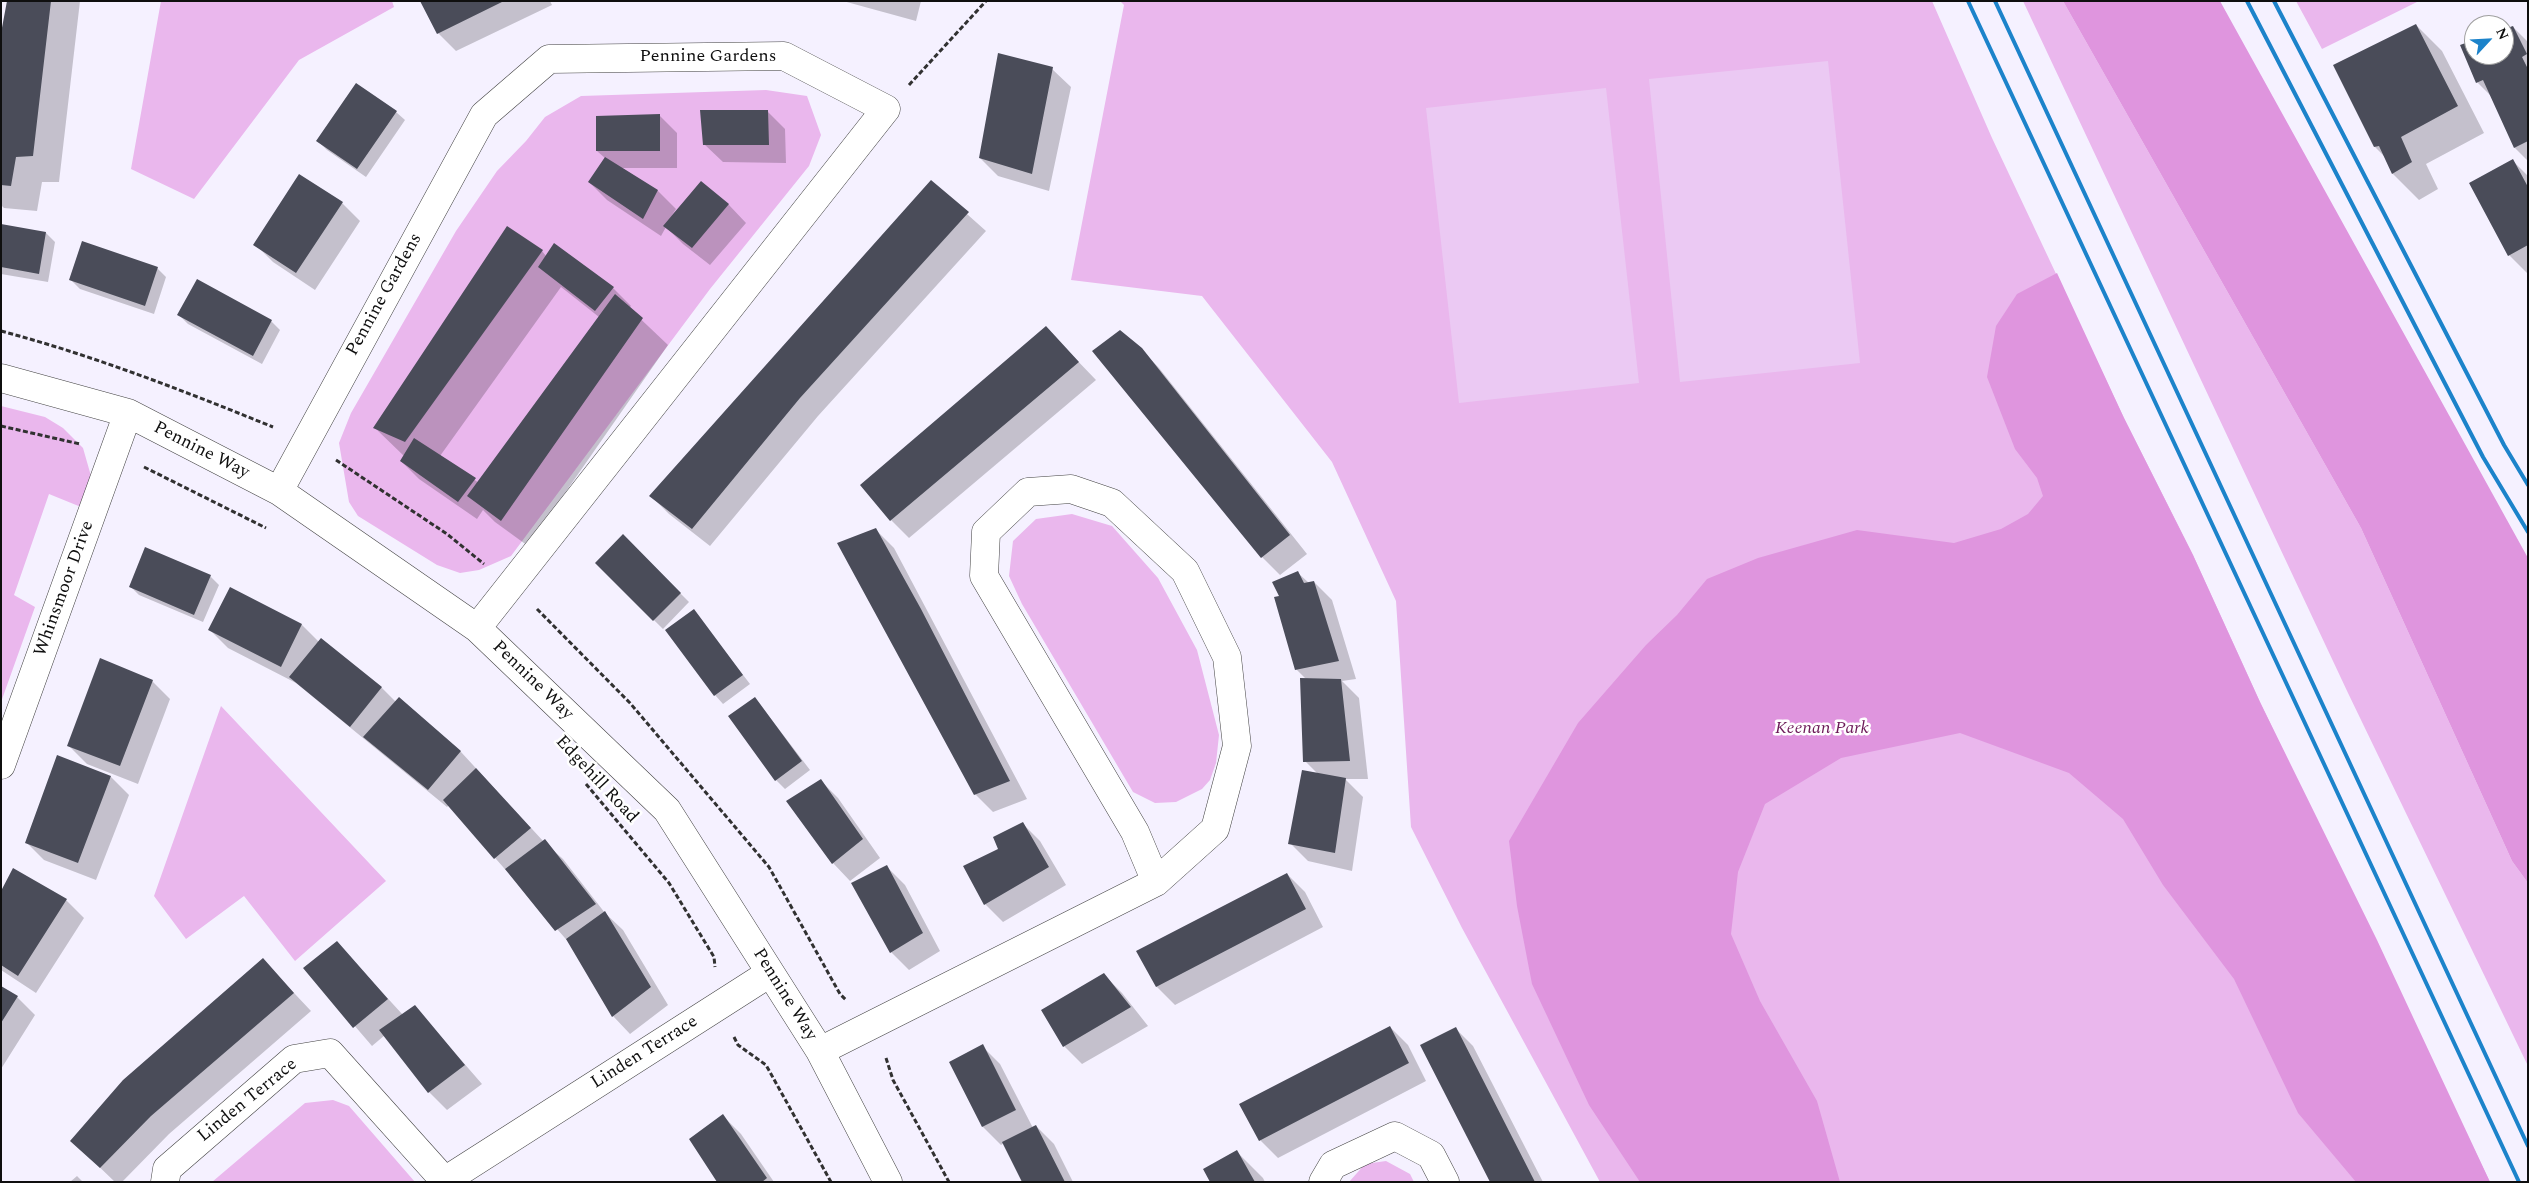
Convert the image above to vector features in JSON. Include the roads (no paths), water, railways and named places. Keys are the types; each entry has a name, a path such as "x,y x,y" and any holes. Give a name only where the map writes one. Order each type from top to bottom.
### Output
{"street":[{"name":"Pennine Gardens","path":"279,491 484,115 549,59 784,56 886,109 477,628"},
{"name":"Pennine Way","path":"1,378 128,413 279,491 477,628 667,810 820,1051 888,1182"},
{"name":"Whinsmoor Drive","path":"1,765 128,413"},
{"path":"820,1051 1156,882 1214,829 1237,746 1227,657 1185,571 1112,503 1071,489 1028,492 986,532 984,576 1135,832 1156,882"},
{"name":"Linden Terrace","path":"165,1182 167,1169 294,1059 330,1053 444,1181 770,973"},
{"path":"1323,1182 1333,1165 1395,1136 1431,1155 1445,1182"}],"railway":[{"path":"1968,1 2519,1182"},
{"path":"1995,1 2528,1146"},
{"path":"2247,1 2483,457 2528,532"},
{"path":"2274,1 2504,445 2528,485"}],"park label":[{"name":"Keenan Park","path":"1822,729"}]}
